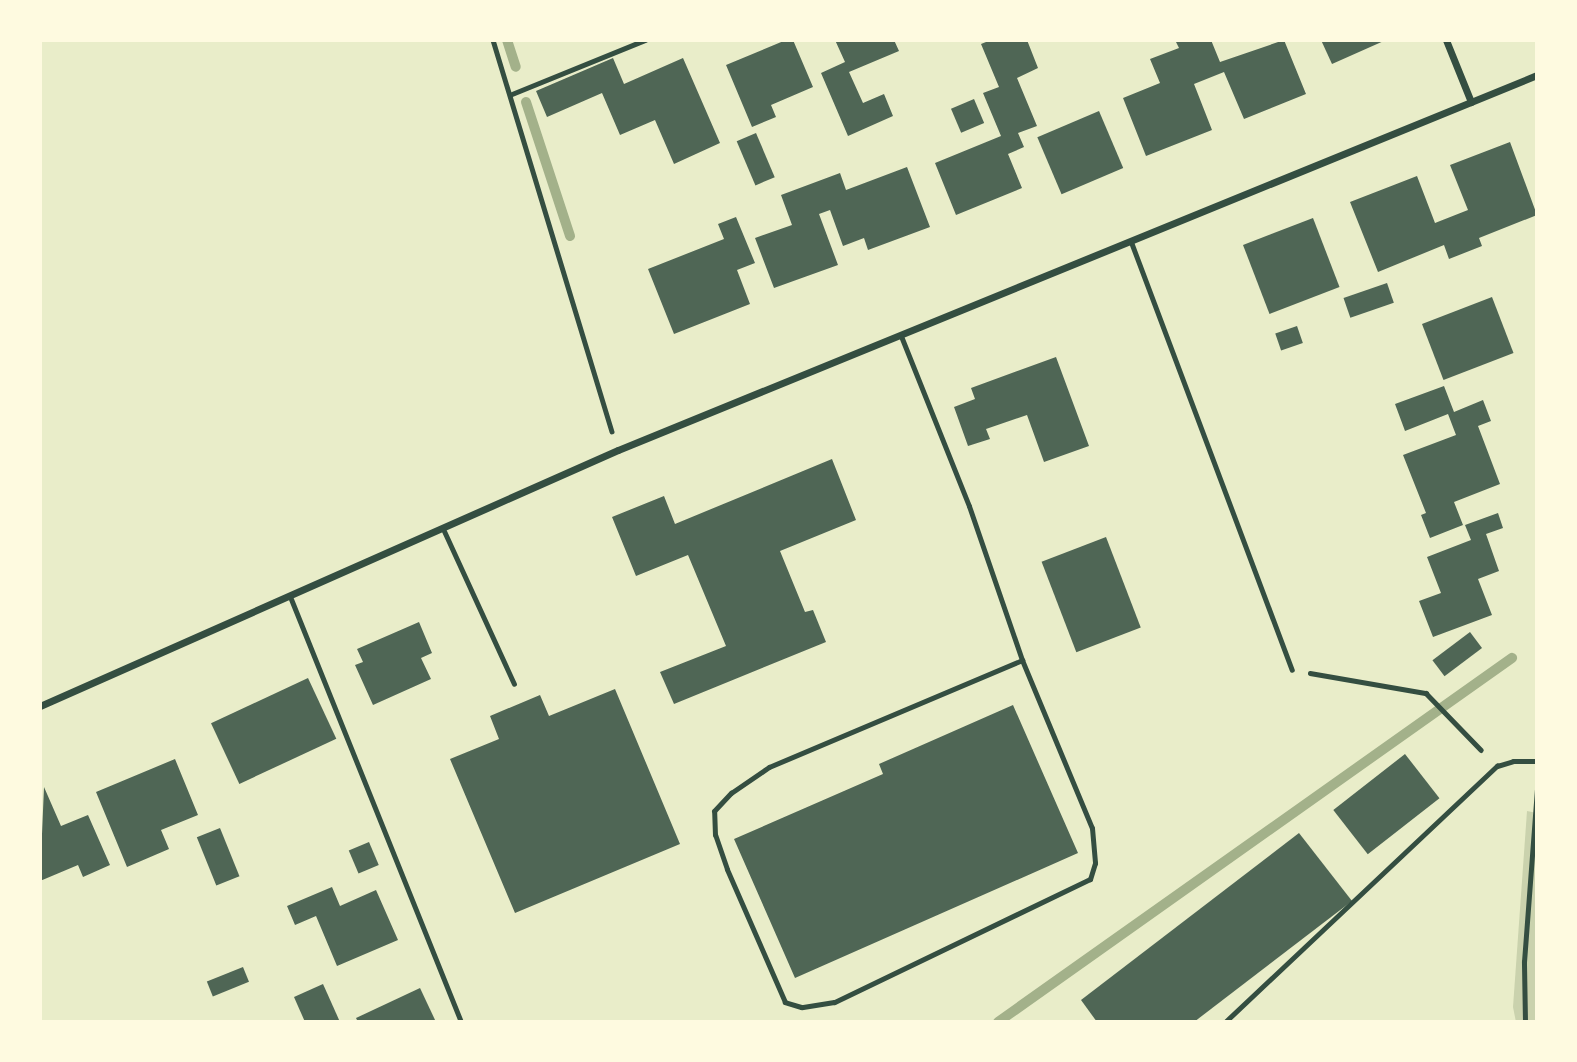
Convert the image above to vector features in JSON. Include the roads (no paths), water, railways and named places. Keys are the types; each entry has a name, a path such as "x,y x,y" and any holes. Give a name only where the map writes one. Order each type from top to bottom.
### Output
{"street":[{"path":"1446,40 1471,102"},
{"path":"40,706 291,599 618,450 1537,75"}],"lane":[{"path":"1131,242 1292,670"},
{"path":"901,336 969,506 1022,660 1092,828 1095,863 1090,879 834,1002 802,1007 785,1002 727,869 715,835 714,811 731,793 769,767 1022,660"},
{"path":"444,531 514,684"},
{"path":"291,599 461,1022"},
{"path":"1225,1022 1497,766 1537,761"}],"waterway":[{"path":"507,40 516,67"},
{"path":"526,102 570,236"},
{"path":"998,1022 1512,658"}]}
